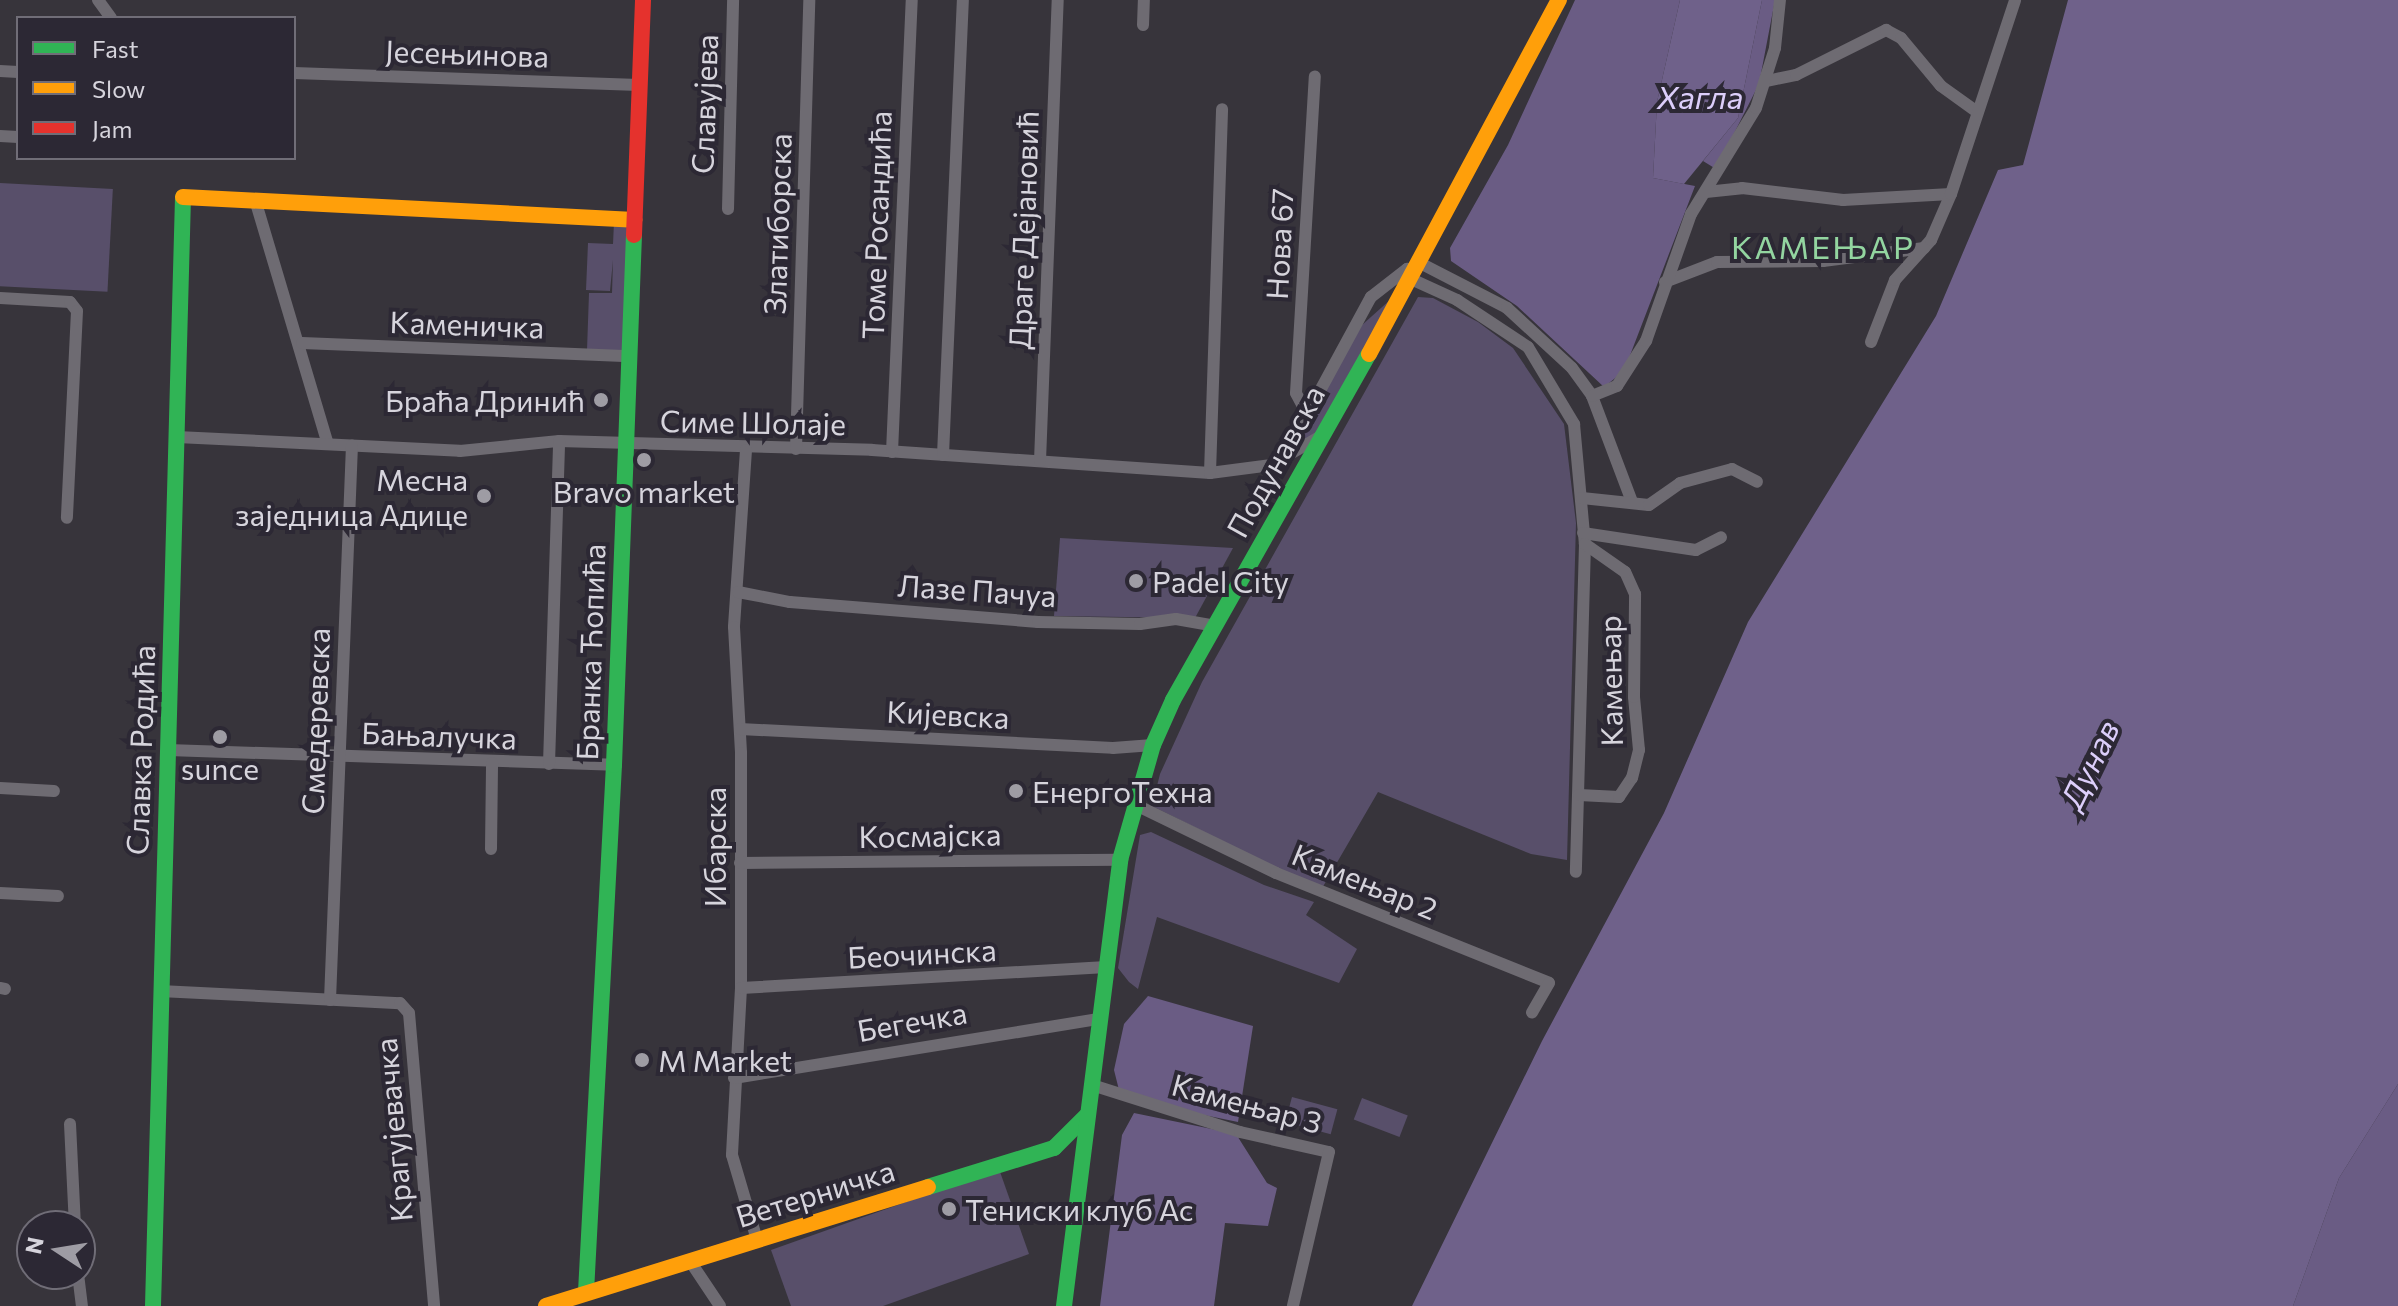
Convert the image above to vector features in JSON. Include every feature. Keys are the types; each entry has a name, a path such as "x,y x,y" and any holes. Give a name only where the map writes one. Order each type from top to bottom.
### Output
{"street":[{"name":"Бранка Ћопића","path":"584,1299 614,765 643,0"},
{"name":"Славујева","path":"728,209 733,0"},
{"name":"Златиборска","path":"796,449 809,0"},
{"name":"Томе Росандића","path":"892,452 912,0"},
{"path":"943,455 963,0"},
{"name":"Драге Дејановић","path":"1040,461 1058,0"},
{"path":"1143,25 1144,0"},
{"name":"Подунавска","path":"1064,1306 1120,860 1153,745 1214,626 1416,271 1559,0"},
{"path":"1592,396 1617,386 1636,359 1659,310 1679,239 1739,141 1767,81 1780,0"},
{"path":"1871,342 1895,280 1924,248 1951,194 2015,0"},
{"path":"1767,81 1796,75 1886,30 1901,38 1941,86 1977,112"},
{"name":"Јесењинова","path":"296,73 639,85"},
{"name":"Нова 67","path":"1306,412 1296,393 1315,77"},
{"path":"1210,473 1222,109"},
{"path":"1706,192 1742,188 1843,200 1951,194"},
{"name":"Славка Родића","path":"153,1306 183,197 256,203"},
{"path":"327,441 302,343 256,203 634,220"},
{"path":"1665,282 1717,262 1823,261 1924,248"},
{"path":"1283,457 1371,297 1407,269 1507,308 1572,368 1592,396 1632,502"},
{"name":"Камењар","path":"1416,271 1528,347 1574,424 1584,538 1576,872"},
{"path":"0,298 70,302 77,311 67,518"},
{"name":"Каменичка","path":"302,343 630,356"},
{"name":"Симе Шолаје","path":"177,437 327,441 482,451 559,441 746,450 892,452 1210,473 1271,465 1321,436"},
{"path":"549,764 559,441"},
{"name":"Смедеревска","path":"330,1000 352,445"},
{"name":"Ибарска","path":"746,450 735,666 740,729 741,988 734,1078 733,1168 757,1240"},
{"path":"1582,498 1649,505 1686,481 1732,469 1757,482"},
{"path":"1584,538 1696,550 1721,537"},
{"name":"Камењар","path":"1579,795 1619,797 1632,778 1639,750 1634,697 1635,594 1625,572 1584,538"},
{"name":"Лазе Пачуа","path":"738,592 790,602 1038,622 1140,624 1176,619 1214,626"},
{"name":"Кијевска","path":"740,729 1113,748 1153,745"},
{"name":"Бањалучка","path":"168,750 614,765"},
{"path":"491,849 492,763"},
{"path":"0,788 54,791"},
{"name":"Камењар 2","path":"1134,804 1276,873 1549,983 1532,1013"},
{"name":"Космајска","path":"740,863 1120,860"},
{"path":"0,893 58,896"},
{"name":"Беочинска","path":"741,988 1106,967"},
{"name":"Крагујевачка","path":"160,991 400,1003 409,1013 434,1306"},
{"name":"Бегечка","path":"734,1078 1100,1019"},
{"name":"Камењар 3","path":"1092,1085 1240,1132 1329,1152 1293,1306"},
{"name":"Ветерничка","path":"546,1306 584,1299 690,1261 1054,1148 1089,1113"},
{"path":"70,1124 74,1210"},
{"path":"690,1261 720,1306"}],"shaded area":[{"path":"1575,0 1680,0 1657,102 1653,178 1695,186 1624,371 1604,387 1517,306 1451,261 1450,248 1508,145"},
{"path":"1762,0 1775,0 1759,84 1716,169 1703,161 1738,118"},
{"path":"0,183 113,189 107,292 0,286"},
{"path":"614,222 629,223 626,351 587,350 589,293 612,293 613,260 610,291 586,290 588,243 613,244"},
{"path":"1400,291 1313,438 1290,451 1362,325"},
{"path":"1418,297 1433,298 1478,322 1513,348 1564,424 1576,523 1567,860 1531,854 1378,792 1321,890 1152,806 1160,774 1202,682"},
{"name":"Padel City","path":"1060,538 1233,548 1195,618 1054,616"},
{"path":"1151,832 1264,885 1314,902 1306,915 1357,949 1339,983 1157,917 1138,989 1129,982 1118,968 1140,835"},
{"path":"1148,996 1253,1026 1238,1122 1121,1098 1114,1070 1124,1024"},
{"path":"2398,1084 2398,1306 2293,1306 2339,1178"},
{"path":"1292,1097 1337,1109 1331,1134 1285,1122"},
{"path":"1362,1098 1408,1116 1400,1137 1354,1119"},
{"path":"1134,1113 1236,1134 1267,1183 1277,1188 1268,1226 1225,1223 1214,1306 1100,1306 1122,1135"},
{"name":"Тениски клуб Ас","path":"999,1169 1029,1254 883,1306 791,1306 771,1250"}],"water":[{"name":"Хагла","path":"1680,0 1762,0 1738,118 1684,184 1653,178 1657,102"},
{"name":"Дунав","path":"2068,0 2398,0 2398,1084 2339,1178 2293,1306 1412,1306 1542,1041 1664,813 1748,622 1936,316 1998,170 2023,165"}],"traffic: fast":[{"path":"153,1306 183,197"},
{"path":"586,1292 614,765 634,235"},
{"path":"1064,1306 1120,860 1153,745 1173,700 1369,354"},
{"path":"928,1187 1054,1148 1088,1114"}],"traffic: slow":[{"path":"1369,354 1559,0"},
{"path":"183,197 634,220"},
{"path":"546,1306 928,1187"}],"traffic: jam":[{"path":"634,235 643,0"}],"place":[{"name":"Браћа Дринић","path":"601,400"},
{"name":"Bravo market","path":"644,460"},
{"name":"Месна заједница Адице","path":"484,496"},
{"name":"Padel City","path":"1136,581"},
{"name":"sunce","path":"220,737"},
{"name":"ЕнергоТехна","path":"1016,791"},
{"name":"M Market","path":"642,1060"},
{"name":"Тениски клуб Ас","path":"949,1209"}],"district":[{"name":"КАМЕЊАР","path":"1823,246"}]}
